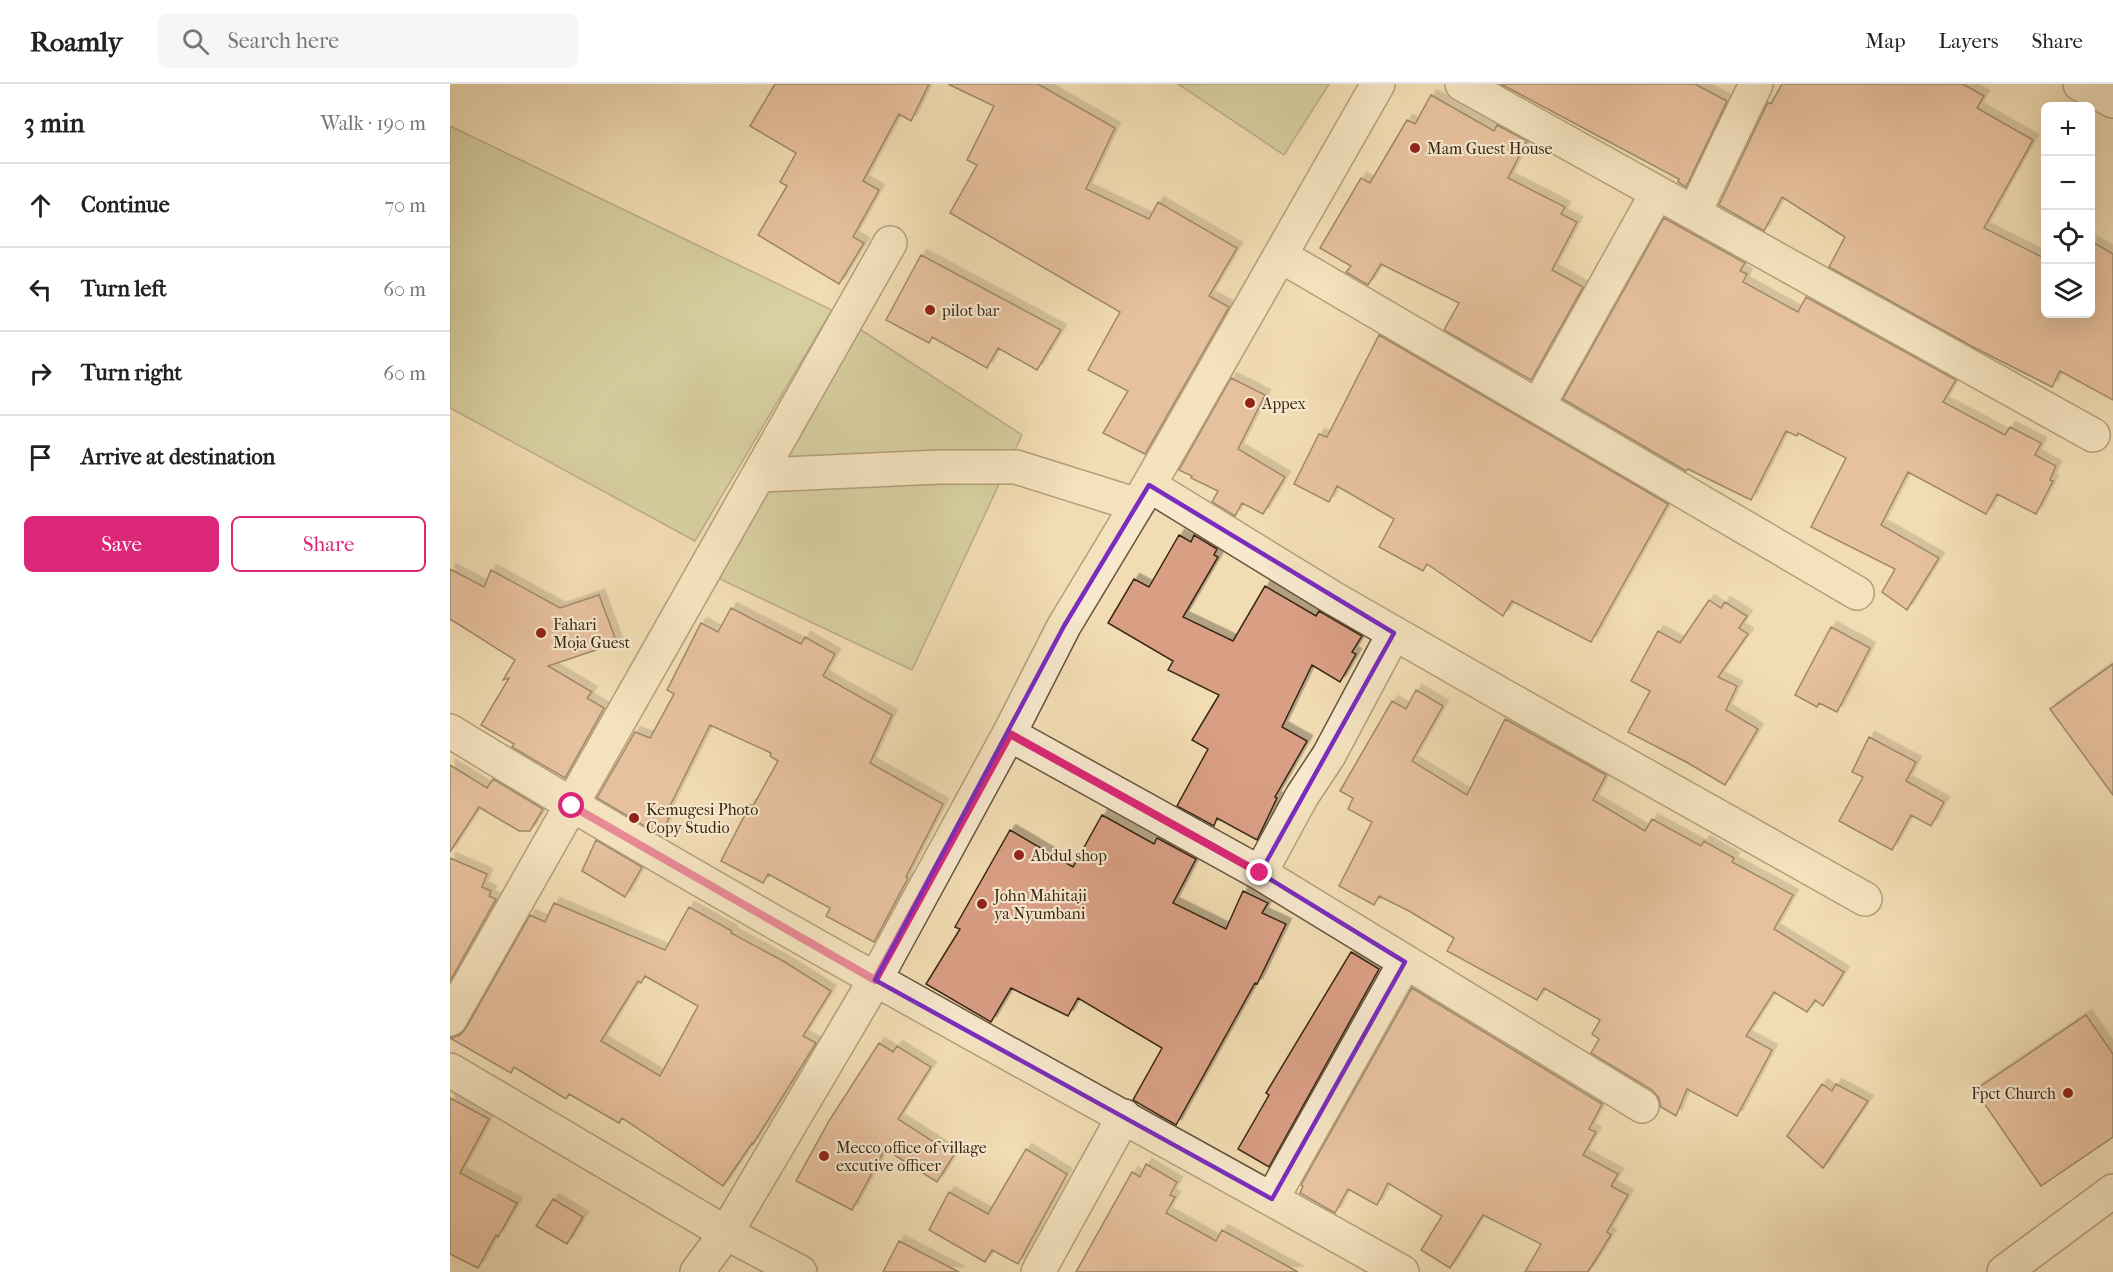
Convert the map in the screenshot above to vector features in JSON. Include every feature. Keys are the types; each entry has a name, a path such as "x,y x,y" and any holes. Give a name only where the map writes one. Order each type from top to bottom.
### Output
{"street":[{"path":"698,1272 726,1233 875,980 1010,734 1064,626 1143,495 1378,84"},
{"path":"1462,84 2093,435"},
{"path":"1694,213 1756,84"},
{"path":"2082,84 2113,101"},
{"path":"1538,406 1657,193"},
{"path":"450,1019 890,243"},
{"path":"1281,256 1857,593"},
{"path":"760,475 939,467 1016,467 1143,495 1333,598 1865,899"},
{"path":"1260,873 1302,796 1329,755 1394,633"},
{"path":"450,731 572,806 875,980 1402,1272"},
{"path":"1010,734 1260,873 1641,1106"},
{"path":"1272,1199 1405,962"},
{"path":"450,1070 726,1233 800,1272"},
{"path":"1038,1272 1124,1116"},
{"path":"2004,1272 2113,1191"}],"highlighted area":[{"path":"1149,485 1394,633 1260,873 1405,962 1272,1199 875,980 1064,626"}],"green space":[{"path":"1178,84 1329,84 1284,155"},
{"path":"450,126 832,310 695,541 450,408"},
{"path":"849,322 1022,435 912,670 699,569"}],"building":[{"path":"775,84 929,84 911,121 899,114 863,181 879,190 853,237 864,243 839,284 758,235 787,186 780,182 796,153 750,126"},
{"path":"948,84 1038,84 1115,128 1086,189 1149,219 1158,202 1237,248 1209,296 1229,307 1145,454 1103,433 1128,391 1088,370 1120,312 950,213 977,165 967,160 994,106"},
{"path":"1501,84 1695,84 1727,101 1686,187 1678,182 1679,179"},
{"path":"1782,84 1963,84 1984,96 1977,108 2033,140 1984,228 2041,256 2041,318 2095,318 2095,243 2113,254 2113,400 2060,371 2052,387 1975,348 1829,267 1845,237 1782,197 1764,231 1719,205 1768,102 1771,104"},
{"path":"1431,95 1494,131 1497,125 1527,141 1508,178 1565,207 1561,214 1577,222 1552,270 1583,287 1531,380 1444,330 1459,303 1381,264 1368,285 1346,272 1351,266 1320,248 1361,178 1370,183 1407,120 1415,124"},
{"path":"1664,218 1745,263 1740,271 1747,274 1743,282 1798,312 1806,297 1956,380 1943,402 2005,435 2010,427 2041,443 2035,455 2056,466 2050,480 2053,481 2036,514 1997,494 1986,514 1908,472 1881,525 1939,558 1907,610 1882,592 1895,569 1811,527 1846,458 1798,433 1797,436 1786,431 1751,500 1688,469 1686,471 1563,399"},
{"path":"921,255 1061,330 1037,370 998,348 987,368 932,337 929,343 886,320"},
{"path":"1379,335 1668,504 1591,642 1512,601 1503,616 1427,564 1423,571 1379,547 1394,519 1337,486 1329,502 1294,484 1319,434 1327,437"},
{"path":"1231,378 1265,395 1238,449 1285,477 1263,514 1242,503 1235,516 1212,502 1218,491 1179,470"},
{"path":"1179,535 1191,542 1194,535 1217,549 1214,555 1218,557 1183,617 1233,641 1265,586 1316,616 1319,611 1362,636 1352,652 1356,654 1340,682 1312,665 1282,727 1307,741 1275,797 1277,798 1257,840 1217,818 1214,826 1177,806 1208,749 1192,740 1219,695 1168,670 1173,661 1108,623 1134,579 1149,587"},
{"path":"450,569 484,587 491,570 560,608 599,595 617,643 548,666 592,692 587,698 604,708 565,778 512,747 514,744 481,725 509,678 503,680 515,660 450,619"},
{"path":"1709,600 1721,608 1725,602 1747,616 1739,628 1748,634 1718,677 1737,686 1726,710 1758,729 1725,785 1628,732 1650,691 1631,681 1658,631 1680,643"},
{"path":"731,608 801,644 805,637 835,654 823,676 892,715 870,763 943,804 874,942 826,916 830,908 768,874 763,883 721,861 750,805 753,806 778,761 770,756 771,753 710,725 665,816 669,818 660,835 597,798 635,732 650,738 674,694 667,690 701,623 718,632"},
{"path":"1831,627 1870,648 1837,712 1819,703 1817,707 1795,695"},
{"path":"2113,664 2113,795 2050,709"},
{"path":"1416,690 1443,706 1412,761 1467,795 1505,719 1606,775 1593,800 1645,831 1652,819 1701,846 1704,841 1734,858 1732,862 1793,895 1774,929 1844,972 1823,1006 1815,1000 1807,1012 1774,992 1746,1036 1772,1050 1737,1116 1687,1089 1676,1116 1661,1107 1659,1098 1652,1090 1591,1053 1599,1039 1592,1034 1600,1020 1544,988 1537,1000 1447,951 1454,938 1409,911 1379,896 1374,905 1339,886 1372,822 1348,809 1353,798 1340,791 1392,701 1406,709"},
{"path":"1869,737 1916,762 1906,781 1944,802 1931,826 1911,815 1892,850 1839,821 1863,777 1852,772"},
{"path":"450,765 487,788 493,779 543,809 530,831 519,831 479,807 450,852"},
{"path":"1102,815 1154,844 1157,838 1196,859 1173,903 1226,929 1243,891 1268,903 1262,913 1286,924 1257,984 1255,983 1176,1125 1133,1100 1162,1048 1078,998 1068,1016 1011,988 991,1022 926,984 960,929 955,927 1010,830 1073,867"},
{"path":"596,840 642,867 625,897 582,871"},
{"path":"450,858 487,874 482,887 491,891 489,896 496,899 450,981"},
{"path":"554,903 665,950 689,907 831,991 803,1036 816,1043 753,1144 723,1186 622,1118 619,1123 569,1094 566,1099 514,1067 511,1073 450,1038 460,1035 466,1028 530,915 545,922","holes":["645,976 698,1006 660,1076 601,1041 638,981 641,983"]},
{"path":"1351,952 1379,969 1269,1167 1238,1149 1269,1095 1266,1093"},
{"path":"1412,988 1602,1104 1589,1129 1596,1132 1583,1155 1618,1174 1611,1186 1628,1195 1607,1232 1611,1235 1588,1272 1525,1272 1541,1244 1483,1215 1450,1268 1421,1250 1442,1216 1388,1183 1377,1205 1348,1189 1335,1213 1300,1193 1303,1186 1301,1185"},
{"path":"2086,1015 2113,1054 2113,1137 2041,1186 1975,1090"},
{"path":"879,1043 893,1052 897,1046 931,1067 898,1119 954,1155 937,1182 885,1149 852,1210 796,1181 829,1121"},
{"path":"1822,1084 1832,1091 1836,1084 1868,1101 1823,1168 1787,1136"},
{"path":"450,1098 489,1119 460,1173 517,1203 478,1268 450,1254"},
{"path":"1026,1149 1067,1174 1018,1264 992,1250 985,1262 929,1230 949,1192 988,1214"},
{"path":"1146,1164 1177,1182 1170,1195 1175,1197 1166,1213 1216,1241 1222,1230 1298,1272 1076,1272 1132,1172 1140,1177"},
{"path":"553,1199 583,1217 567,1244 536,1226"},
{"path":"899,1241 959,1272 883,1272"}],"place":[{"name":"Mam Guest House","path":"1415,148"},
{"name":"pilot bar","path":"930,310"},
{"name":"Appex","path":"1250,403"},
{"name":"Fahari Moja Guest","path":"541,633"},
{"name":"Kemugesi Photo Copy Studio","path":"634,818"},
{"name":"Abdul shop","path":"1019,855"},
{"name":"John Mahitaji ya Nyumbani","path":"982,904"},
{"name":"Fpct Church","path":"2068,1093"},
{"name":"Mecco office of village excutive officer","path":"824,1156"}],"route":[{"path":"572,806 875,980 1010,734 1260,873"}]}
